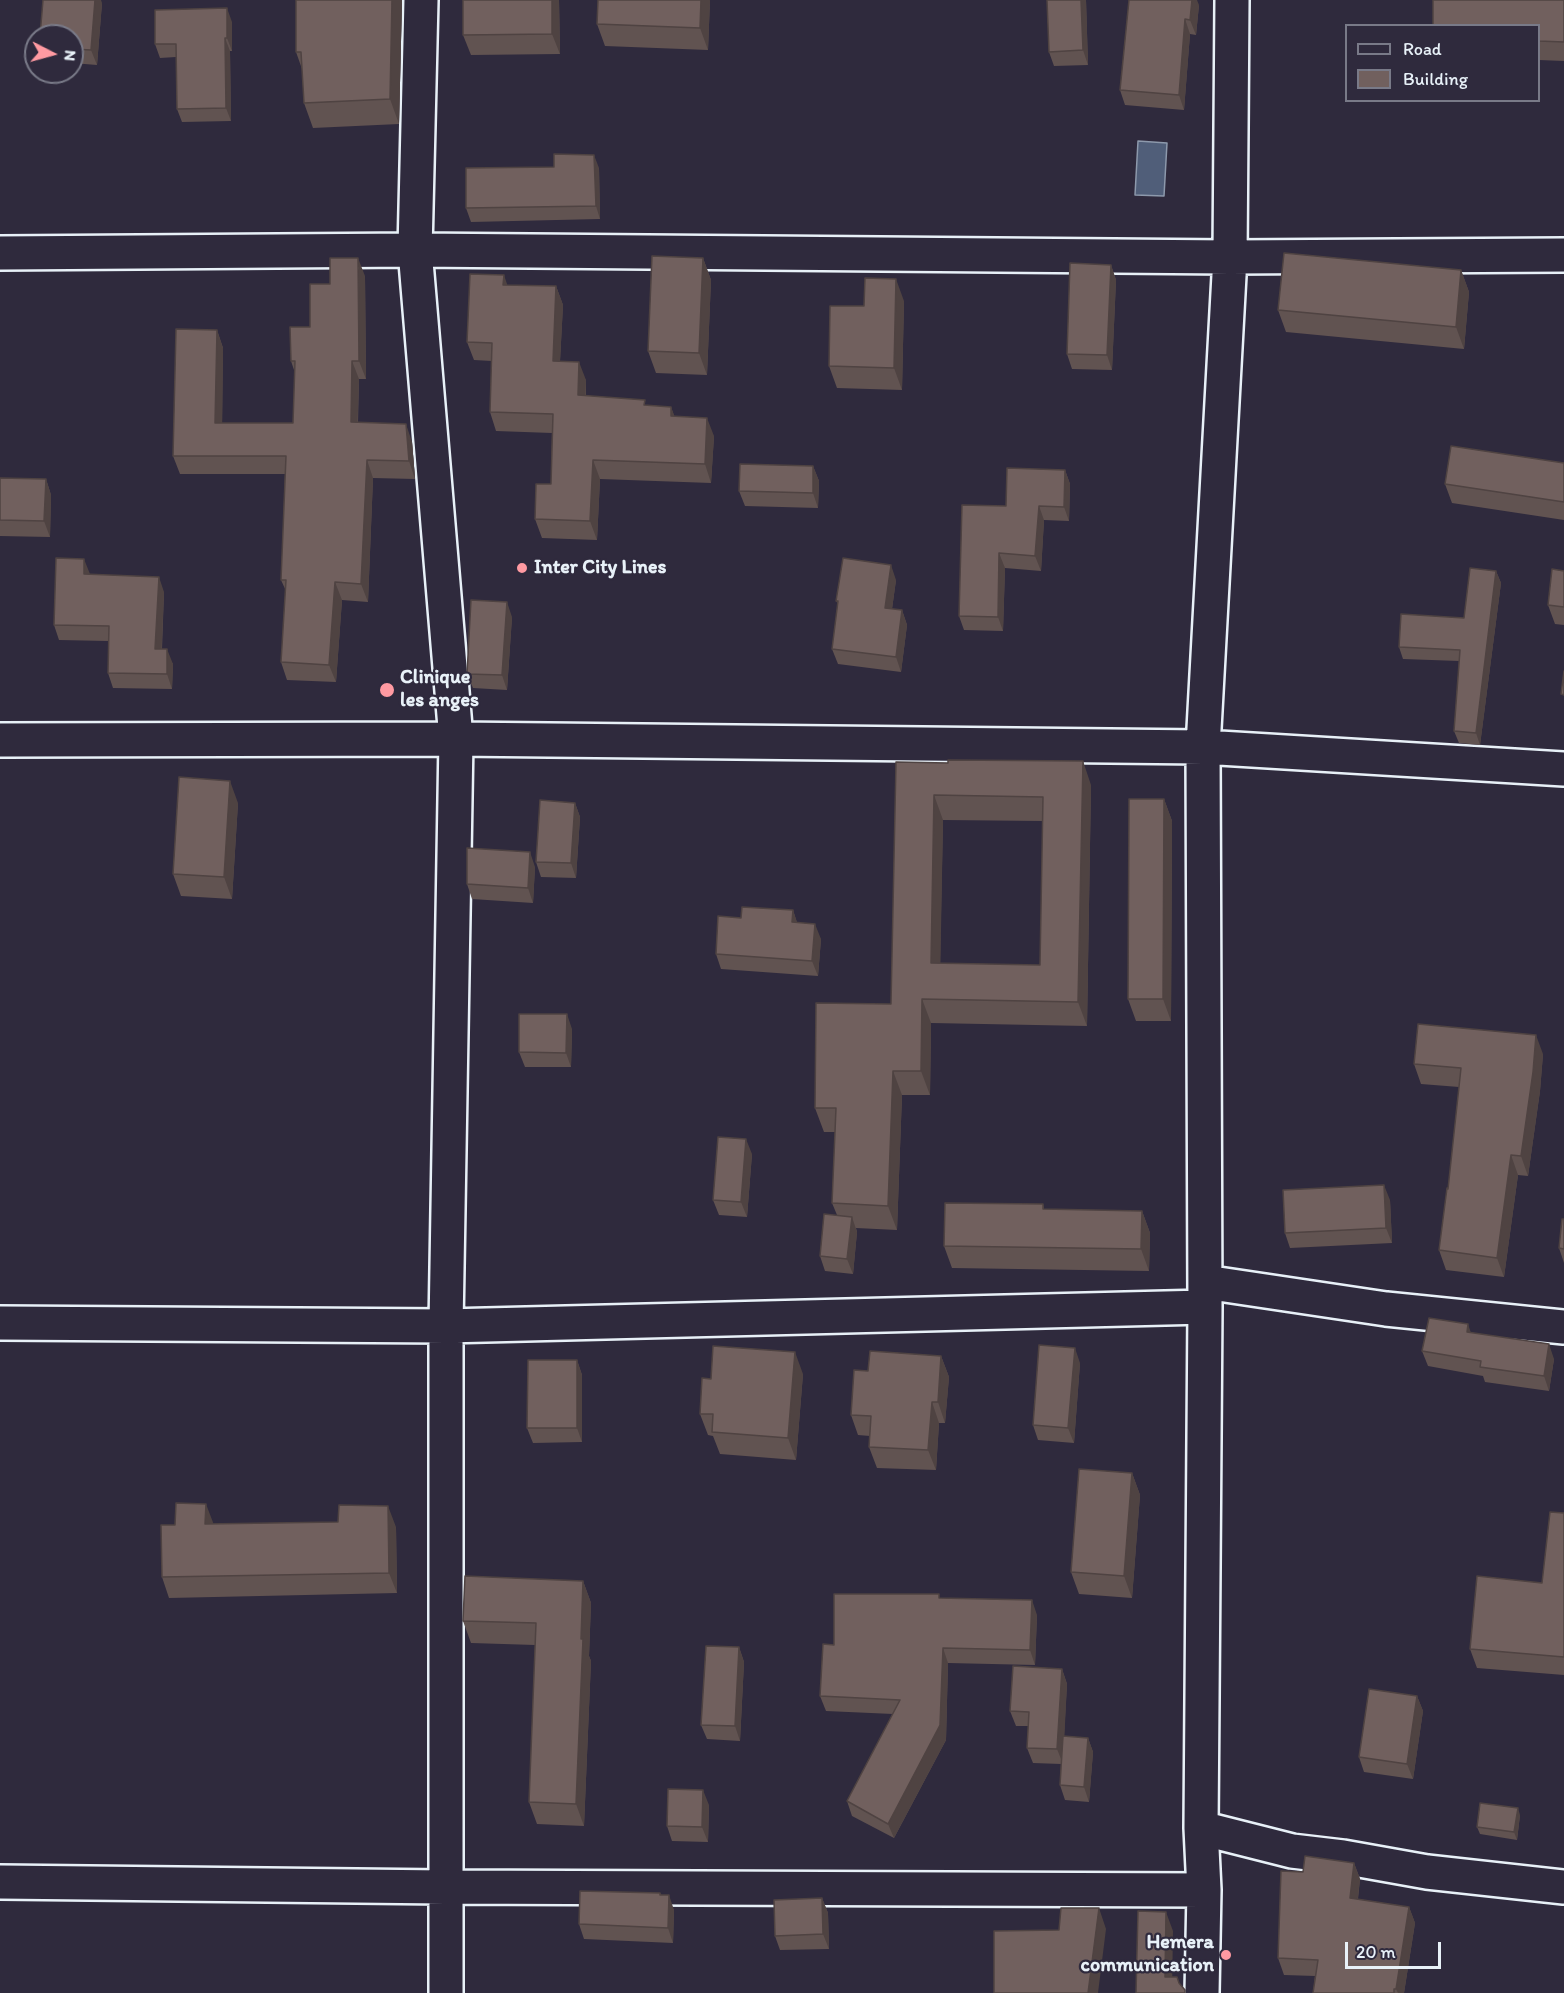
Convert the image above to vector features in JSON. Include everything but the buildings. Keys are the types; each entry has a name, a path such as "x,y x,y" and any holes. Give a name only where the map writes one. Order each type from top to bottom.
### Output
{"street":[{"path":"421,0 415,250 456,739 446,1326 446,1993"},
{"path":"1202,1993 1205,1294 1203,747 1230,257 1232,0"},
{"path":"0,253 415,250 1230,257 1564,255"},
{"path":"0,740 456,739 1203,747 1564,769"},
{"path":"0,1323 446,1326 1205,1294 1386,1309 1564,1328"},
{"path":"1201,1828 1292,1851 1343,1857 1427,1872 1564,1887"},
{"path":"0,1882 445,1887 1204,1890"}],"water":[{"path":"1138,141 1167,143 1164,196 1135,195"}],"place":[{"name":"Inter City Lines","path":"522,568"},
{"name":"Clinique les anges","path":"387,690"},
{"name":"Hemera communication","path":"1226,1955"}]}
